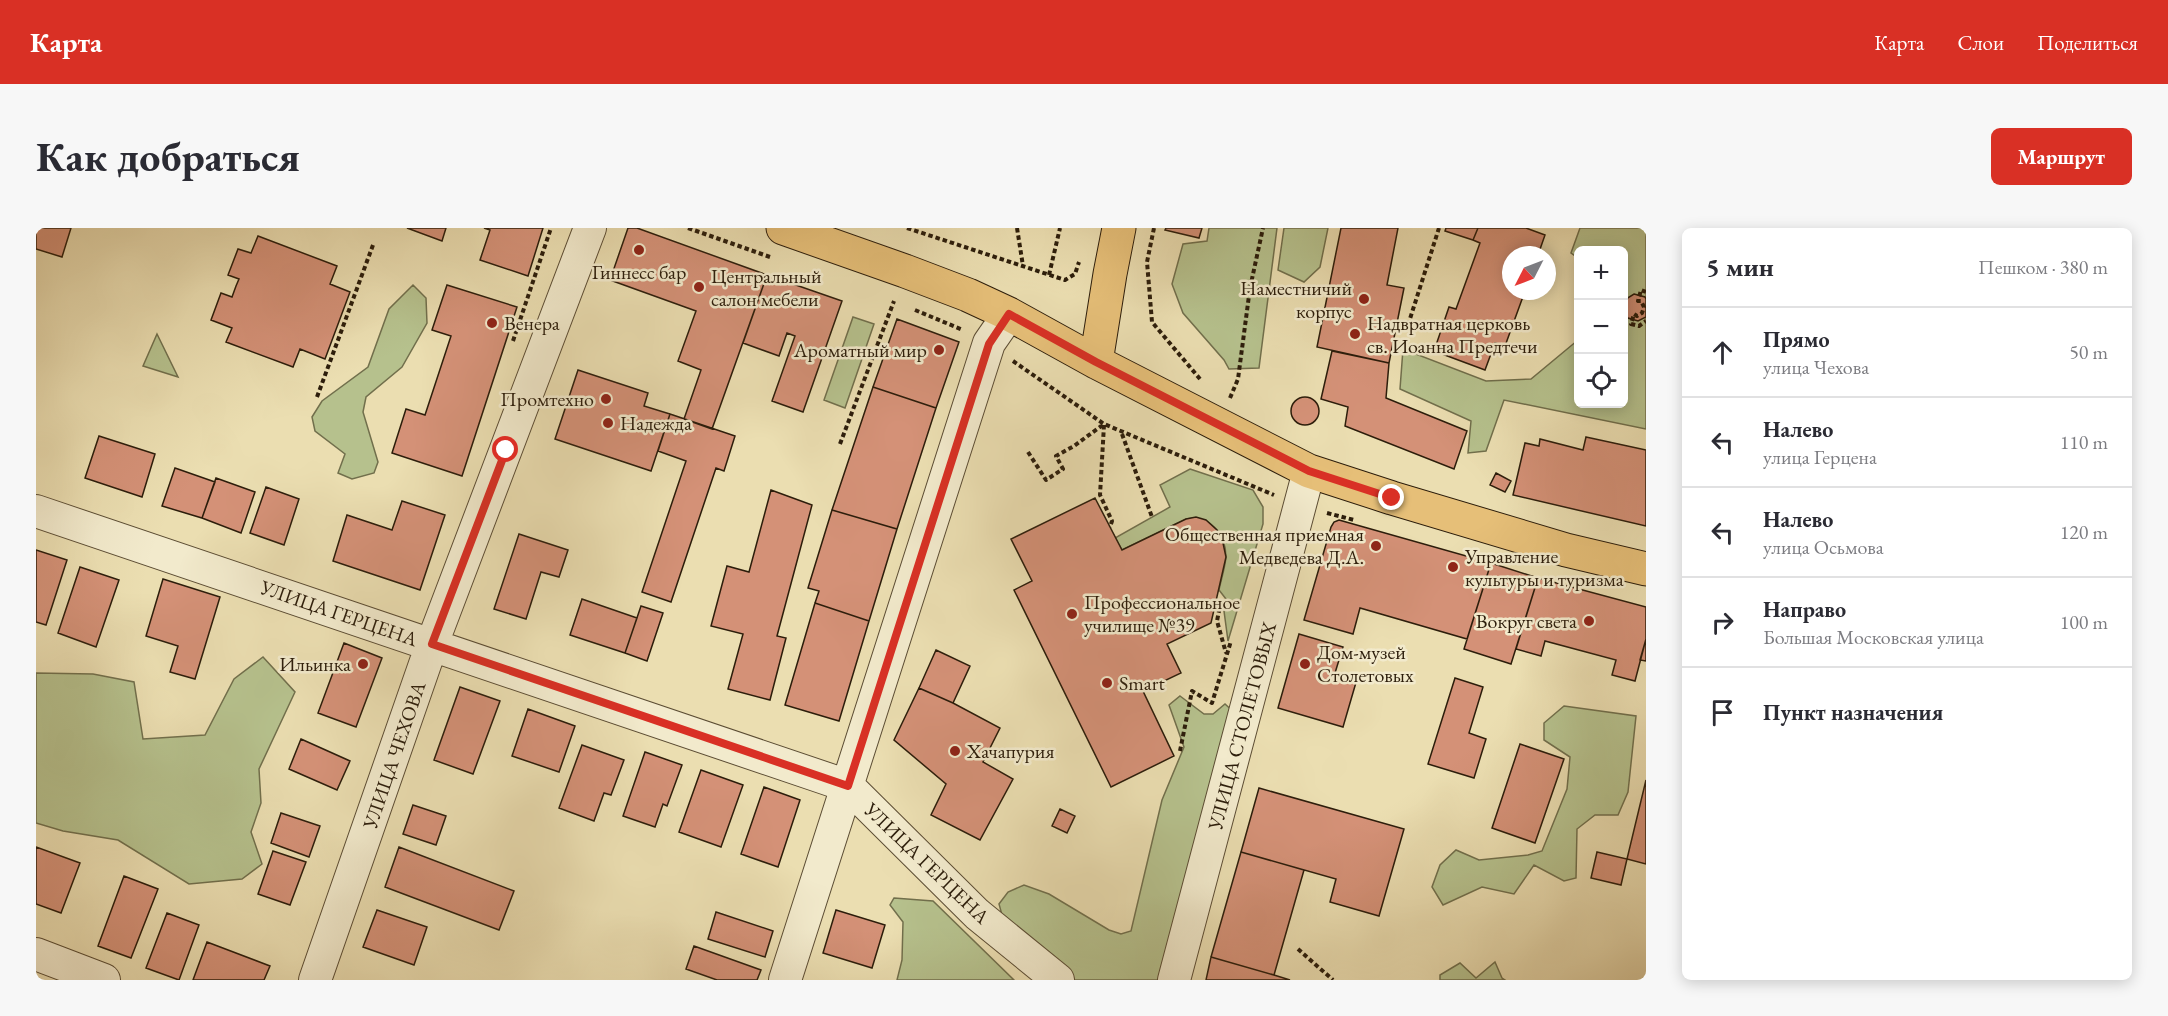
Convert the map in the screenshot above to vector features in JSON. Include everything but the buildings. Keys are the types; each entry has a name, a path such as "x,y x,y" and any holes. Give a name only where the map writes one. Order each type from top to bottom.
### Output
{"main road":[{"path":"783,228 905,270 968,295 1009,314 1096,362 1309,471 1555,547 1646,569"},
{"path":"1096,362 1119,228"}],"street":[{"name":"УЛИЦА ЧЕХОВА","path":"315,980 432,644 590,228"},
{"path":"785,980 989,344 1009,314"},
{"name":"УЛИЦА СТОЛЕТОВЫХ","path":"1174,980 1309,471"},
{"name":"УЛИЦА ГЕРЦЕНА","path":"36,511 848,786 977,914 1058,980"},
{"path":"36,954 104,980"}],"path":[{"path":"907,228 1065,280"},
{"path":"1017,228 1024,267"},
{"path":"1049,275 1060,228"},
{"path":"1154,228 1147,262 1152,322 1196,376 1204,382"},
{"path":"1221,395 1229,401 1238,378 1251,288 1263,228"},
{"path":"1408,326 1439,228"},
{"path":"317,397 373,245"},
{"path":"1646,292 1641,290 1638,301 1641,301 1644,307 1642,313 1637,316 1634,314 1631,324 1639,326 1646,321"},
{"path":"840,444 894,302"},
{"path":"1028,452 1046,480 1063,470 1056,456 1104,424 1100,495 1112,521 1110,527"},
{"path":"1122,433 1152,517"},
{"path":"1221,601 1217,621 1227,655"},
{"path":"1180,751 1192,691 1212,703"},
{"path":"1298,949 1333,980"}],"green space":[{"path":"1209,228 1277,228 1259,368 1229,369 1224,360 1183,313 1172,284 1183,244 1207,241"},
{"path":"1284,228 1328,228 1320,267 1304,282 1278,270"},
{"path":"1580,228 1646,228 1646,429 1504,400 1486,451 1468,453 1471,421 1400,389 1403,349 1486,381 1531,379 1574,343 1574,408 1628,408 1628,246 1574,246 1574,255 1571,253"},
{"path":"413,285 426,298 427,323 402,367 366,397 363,412 378,462 374,473 352,479 338,473 345,454 315,431 312,417 322,401 368,367 389,309"},
{"path":"853,317 874,324 845,408 824,400"},
{"path":"157,334 178,377 143,366"},
{"path":"1190,469 1253,490 1263,507 1263,524 1228,641 1224,611 1226,599 1219,590 1226,557 1223,541 1215,528 1202,520 1186,519 1122,550 1115,538 1170,507 1160,485"},
{"path":"263,657 295,692 259,769 261,803 251,832 262,864 242,879 189,884 118,840 63,831 36,823 36,673 93,674 134,682 143,739 205,735 234,679"},
{"path":"1180,696 1204,714 1213,714 1225,704 1237,715 1162,980 1075,980 1051,958 1005,926 999,904 1008,892 1024,885 1049,894 1109,930 1121,934 1131,931 1162,800 1184,747 1169,705"},
{"path":"1564,706 1636,716 1628,792 1618,815 1595,815 1577,829 1576,878 1564,881 1534,865 1514,894 1482,887 1443,905 1432,887 1440,865 1456,850 1479,860 1528,855 1542,851 1567,789 1570,757 1544,740 1544,723"},
{"path":"894,898 933,901 1014,980 897,980 902,960 903,922 890,905"},
{"path":"1495,962 1505,980 1440,980 1440,975 1460,963 1476,978"}],"place":[{"name":"Гиннесс бар","path":"639,250"},
{"name":"Центральный салон мебели","path":"699,287"},
{"name":"Наместничий корпус","path":"1364,299"},
{"name":"Венера","path":"492,323"},
{"name":"Надвратная церковь св. Иоанна Предтечи","path":"1355,334"},
{"name":"Ароматный мир","path":"939,350"},
{"name":"Промтехно","path":"606,399"},
{"name":"Надежда","path":"608,423"},
{"name":"Общественная приемная Медведева Д.А.","path":"1376,546"},
{"name":"Управление культуры и туризма","path":"1453,567"},
{"name":"Профессиональное училище №39","path":"1072,614"},
{"name":"Вокруг света","path":"1589,621"},
{"name":"Ильинка","path":"363,664"},
{"name":"Дом-музей Столетовых","path":"1305,664"},
{"name":"Smart","path":"1107,683"},
{"name":"Хачапурия","path":"955,751"}],"route":[{"path":"506,450 432,644 848,786 989,344 1009,314 1096,362 1309,471 1392,498"}]}
